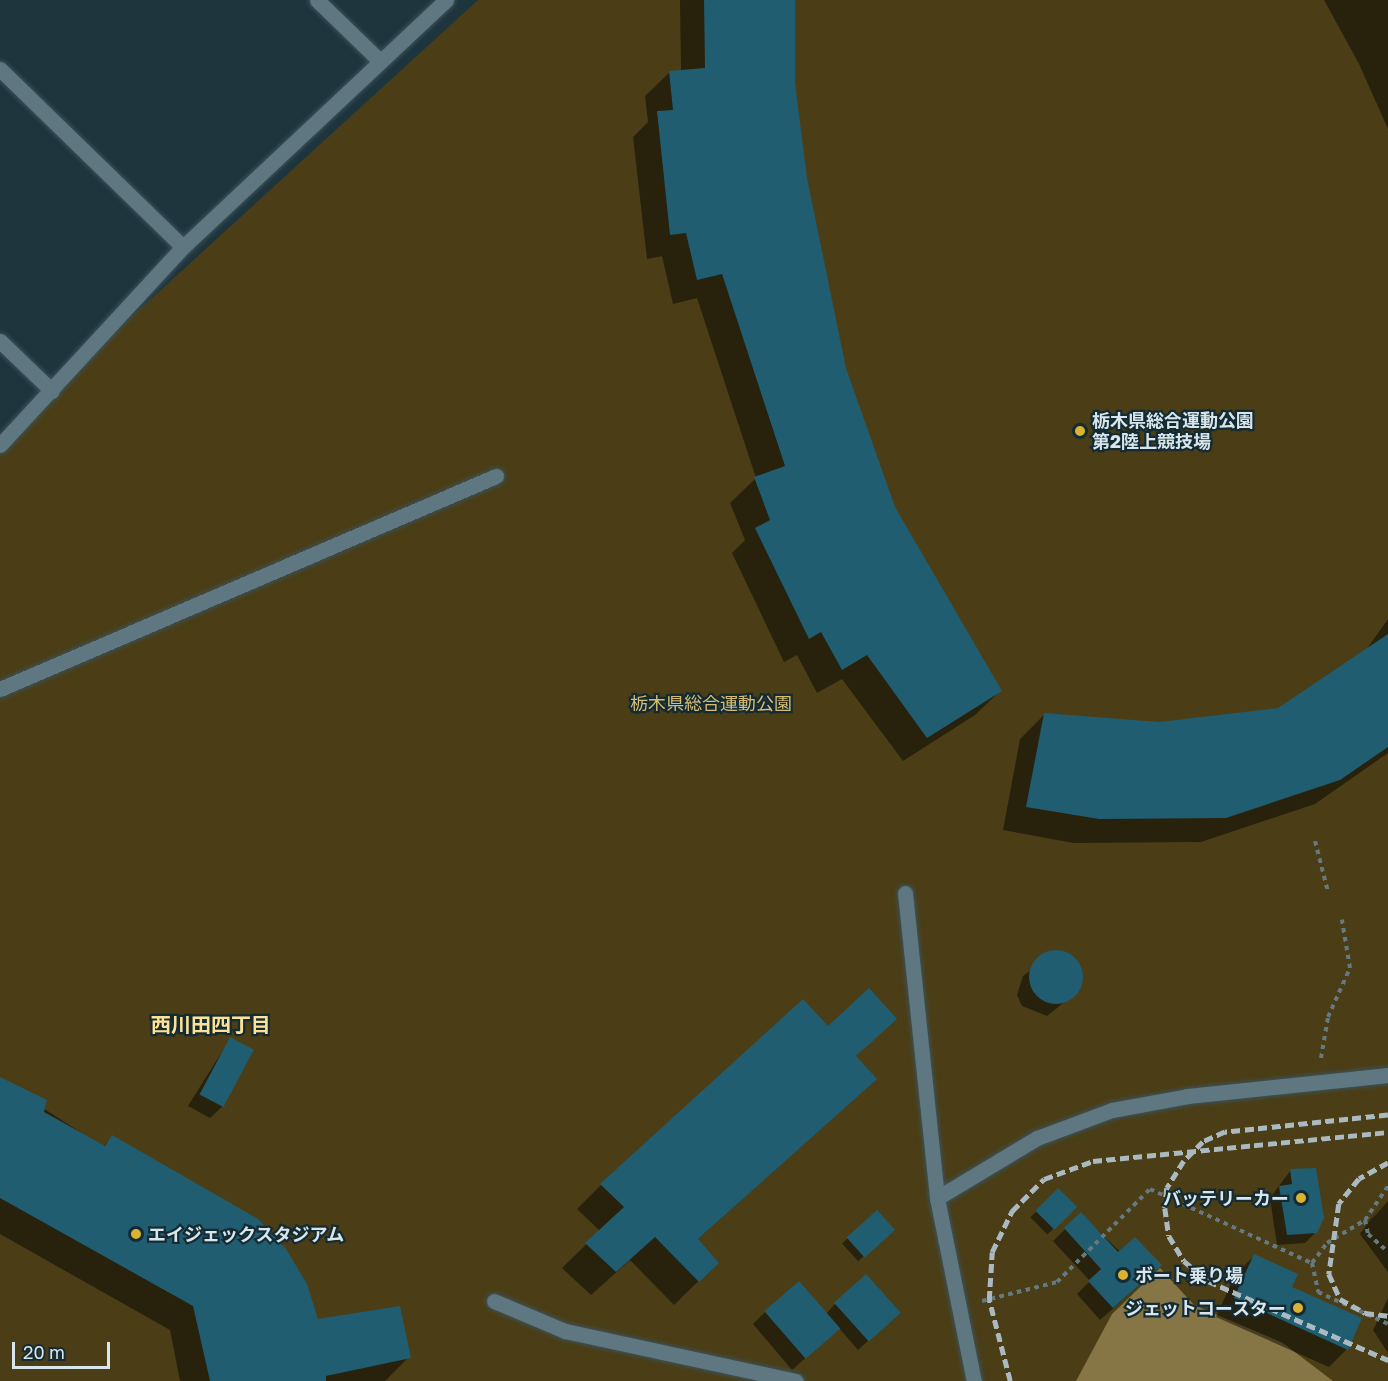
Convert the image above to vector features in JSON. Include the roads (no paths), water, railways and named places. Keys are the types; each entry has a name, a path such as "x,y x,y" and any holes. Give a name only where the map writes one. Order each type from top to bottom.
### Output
{"street":[{"path":"317,0 379,60"},
{"path":"0,445 183,247 379,60 446,0"},
{"path":"0,69 183,247"},
{"path":"0,342 52,391"},
{"path":"0,689 496,476"},
{"path":"905,892 937,1198 956,1308 974,1381"},
{"path":"937,1198 1037,1138 1112,1110 1188,1096 1388,1075"},
{"path":"494,1301 565,1331 796,1381"}],"railway":[{"path":"1388,1115 1225,1132 1203,1142 1184,1161 1167,1188 1165,1208 1169,1236 1184,1261 1208,1281 1388,1360"},
{"path":"1010,1381 989,1300 992,1252 1012,1211 1044,1179 1093,1161 1388,1132"},
{"path":"1388,1163 1359,1179 1339,1204 1329,1274 1340,1299 1365,1313 1388,1316"}],"place":[{"name":"栃木県総合運動公園 第2陸上競技場","path":"1080,431"},
{"name":"バッテリーカー","path":"1301,1198"},
{"name":"エイジェックスタジアム","path":"136,1234"},
{"name":"ボート乗り場","path":"1123,1275"},
{"name":"ジェットコースター","path":"1298,1308"}],"district":[{"name":"西川田四丁目","path":"211,1024"}],"park label":[{"name":"栃木県総合運動公園","path":"711,703"}]}
